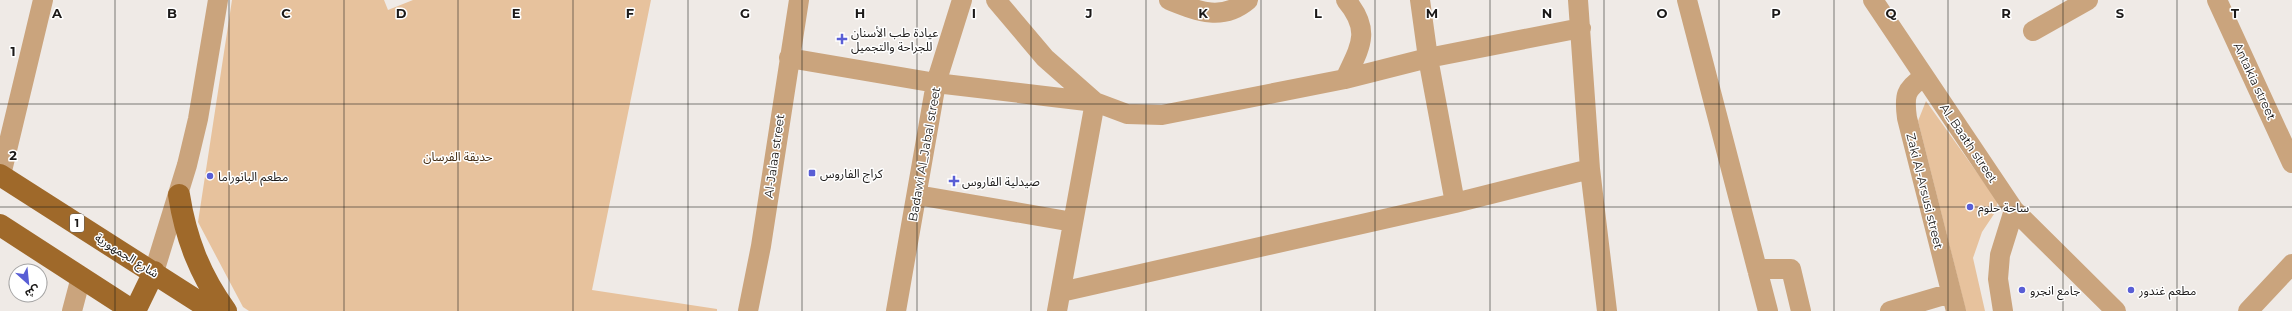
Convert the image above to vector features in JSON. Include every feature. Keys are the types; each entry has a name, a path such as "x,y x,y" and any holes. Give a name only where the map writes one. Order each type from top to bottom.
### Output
{"main road":[{"name":"شارع الجمهورية","path":"0,175 213,311"},
{"path":"179,195 183,221 195,258 212,292 226,311"},
{"path":"0,225 134,311 154,272"}],"street":[{"path":"154,272 179,195 198,119 218,0"},
{"name":"Al-Jalaa street","path":"748,311 761,246 799,0"},
{"name":"Badawi Al_Jabal street","path":"896,311 936,83 962,0"},
{"path":"996,0 1045,58 1095,102"},
{"path":"1168,0 1201,12 1221,14 1240,7 1248,0"},
{"path":"1345,79 1362,43 1361,27 1346,0"},
{"path":"1420,0 1428,58 1455,203"},
{"path":"1578,0 1590,169 1607,311"},
{"path":"1687,0 1768,311"},
{"name":"Al_Baath street","path":"1873,0 2014,210 2116,311"},
{"path":"2033,31 2085,0"},
{"name":"Antakia street","path":"2218,0 2292,162"},
{"path":"0,175 40,2"},
{"path":"789,58 936,83 1095,102 1127,114 1162,115 1345,79 1428,58 1581,28"},
{"name":"Zaki Al-Arsusi street","path":"1924,77 1911,85 1905,100 1907,118 1953,302"},
{"path":"1095,102 1059,302 1590,169"},
{"path":"917,195 1073,222"},
{"path":"2003,311 1998,279 2000,255 2014,210"},
{"path":"2248,311 2292,264"},
{"path":"1757,270 1791,269 1801,311"},
{"path":"72,311 81,277"},
{"path":"1890,311 1953,302"}],"green space":[{"name":"حديقة الفرسان","path":"232,0 384,0 388,10 413,0 651,0 592,290 717,309 717,311 249,311 243,307 198,222"},
{"path":"1926,101 1998,202 1994,214 1982,232 1973,258 1985,311 1966,311 1918,121"}],"place":[{"name":"عيادة طب الأسنان للجراحة والتجميل","path":"842,39"},
{"name":"كراج الفاروس","path":"812,173"},
{"name":"مطعم البانوراما","path":"210,176"},
{"name":"صيدلية الفاروس","path":"954,181"},
{"name":"ساحة حلوم","path":"1970,207"},
{"name":"جامع انجرو","path":"2022,290"},
{"name":"مطعم غندور","path":"2131,290"}]}
